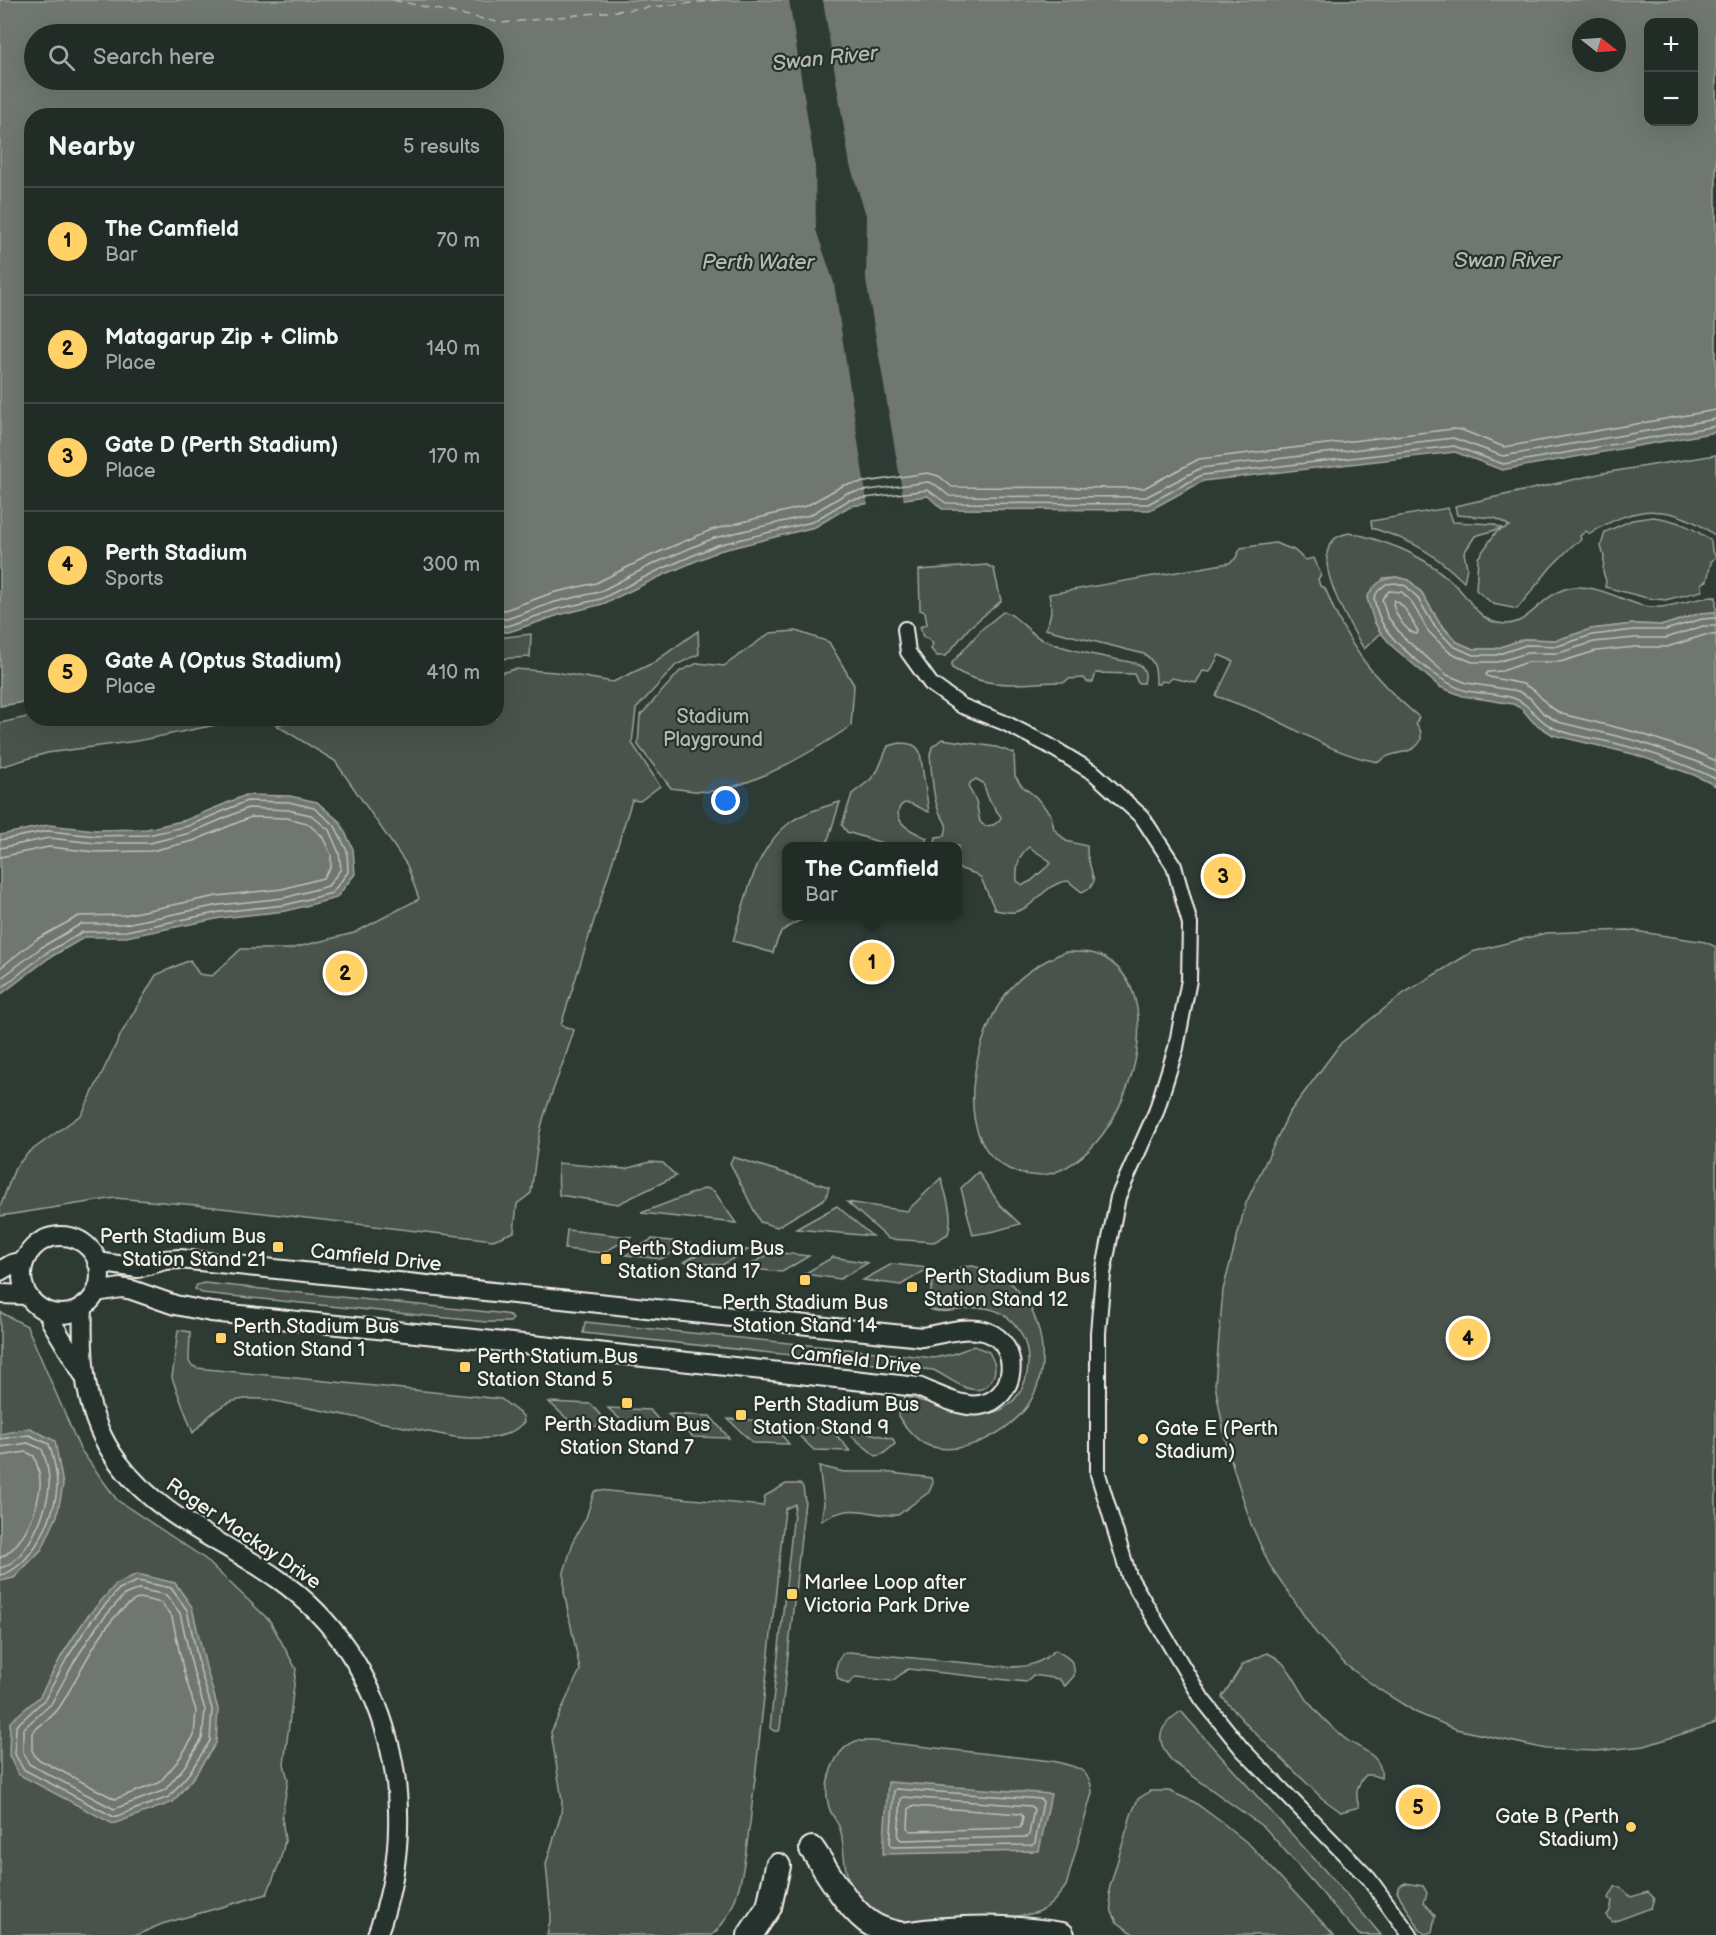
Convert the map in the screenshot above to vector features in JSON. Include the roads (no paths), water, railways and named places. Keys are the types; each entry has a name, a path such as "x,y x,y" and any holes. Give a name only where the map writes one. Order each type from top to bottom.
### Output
{"street":[{"path":"905,629 908,652 931,684 962,706 1005,723 1094,772 1142,817 1174,866 1190,924 1189,980 1176,1047 1156,1112 1118,1197 1103,1274 1098,1333 1098,1474 1129,1576 1202,1699 1242,1749 1369,1879 1410,1935"},
{"path":"61,1235 73,1238 92,1251 97,1262 100,1272 96,1292 84,1306 67,1313 49,1312 33,1302 27,1295 21,1273 24,1262 38,1242 61,1235"},
{"name":"Camfield Drive","path":"96,1292 121,1288 176,1305 211,1312 918,1387 968,1405 981,1405 994,1400 1004,1390 1010,1378 1011,1364 1008,1351 988,1332 975,1329 922,1336 180,1259 165,1260 138,1268 97,1262"},
{"path":"0,1271 12,1264 24,1262"},
{"path":"0,1294 27,1295"},
{"path":"84,1306 83,1369 85,1378"},
{"path":"49,1312 51,1321 85,1378"},
{"name":"Roger Mackay Drive","path":"85,1378 90,1405 101,1434 117,1461 136,1485 160,1505 278,1579 312,1606 349,1652 366,1681 380,1712 390,1744 396,1778 399,1818 398,1853 392,1888 377,1935"},
{"path":"812,1849 848,1900 864,1918 887,1932 903,1935 990,1928 1035,1930 1062,1935"},
{"path":"750,1935 769,1907 778,1866"}],"water":[{"name":"Perth Water","path":"0,0 1716,0 1716,432 1502,470 1455,452 1203,481 1150,510 942,509 928,496 850,506 815,527 719,551 603,604 504,632 504,108 24,108 24,702 0,706"},
{"path":"1396,577 1409,580 1422,593 1440,624 1457,642 1473,649 1495,649 1524,639 1557,640 1591,629 1634,624 1664,625 1701,613 1716,612 1716,786 1694,775 1633,754 1553,735 1534,723 1522,709 1513,704 1463,696 1440,687 1393,647 1374,621 1367,598 1379,583"},
{"path":"246,795 290,796 317,802 340,822 353,849 355,874 336,898 286,911 221,918 126,937 85,937 49,958 0,995 0,835 48,825 96,830 147,829 186,820"},
{"path":"30,1428 55,1441 63,1485 57,1516 42,1549 14,1578 0,1581 0,1434"},
{"path":"137,1574 175,1583 192,1607 218,1709 216,1743 195,1775 173,1802 113,1824 18,1774 9,1755 10,1722 40,1696 62,1655 86,1618 116,1584"},
{"path":"888,1782 1051,1794 1039,1851 883,1854"}],"place":[{"name":"Gate D (Perth Stadium)","path":"1223,876"},
{"name":"The Camfield","path":"872,962"},
{"name":"Matagarup Zip + Climb","path":"345,973"},
{"name":"Perth Stadium Bus Station Stand 21","path":"278,1247"},
{"name":"Perth Stadium Bus Station Stand 17","path":"606,1259"},
{"name":"Perth Stadium Bus Station Stand 14","path":"805,1280"},
{"name":"Perth Stadium Bus Station Stand 12","path":"912,1287"},
{"name":"Perth Stadium Bus Station Stand 1","path":"221,1338"},
{"name":"Perth Stadium","path":"1468,1338"},
{"name":"Perth Statium Bus Station Stand 5","path":"465,1367"},
{"name":"Perth Stadium Bus Station Stand 7","path":"627,1403"},
{"name":"Perth Stadium Bus Station Stand 9","path":"741,1415"},
{"name":"Gate E (Perth Stadium)","path":"1143,1439"},
{"name":"Marlee Loop after Victoria Park Drive","path":"792,1594"},
{"name":"Gate A (Optus Stadium)","path":"1418,1807"},
{"name":"Gate B (Perth Stadium)","path":"1631,1827"}],"water label":[{"name":"Swan River","path":"825,58"},
{"name":"Swan River","path":"1507,260"}],"park label":[{"name":"Stadium Playground","path":"713,728"}]}
